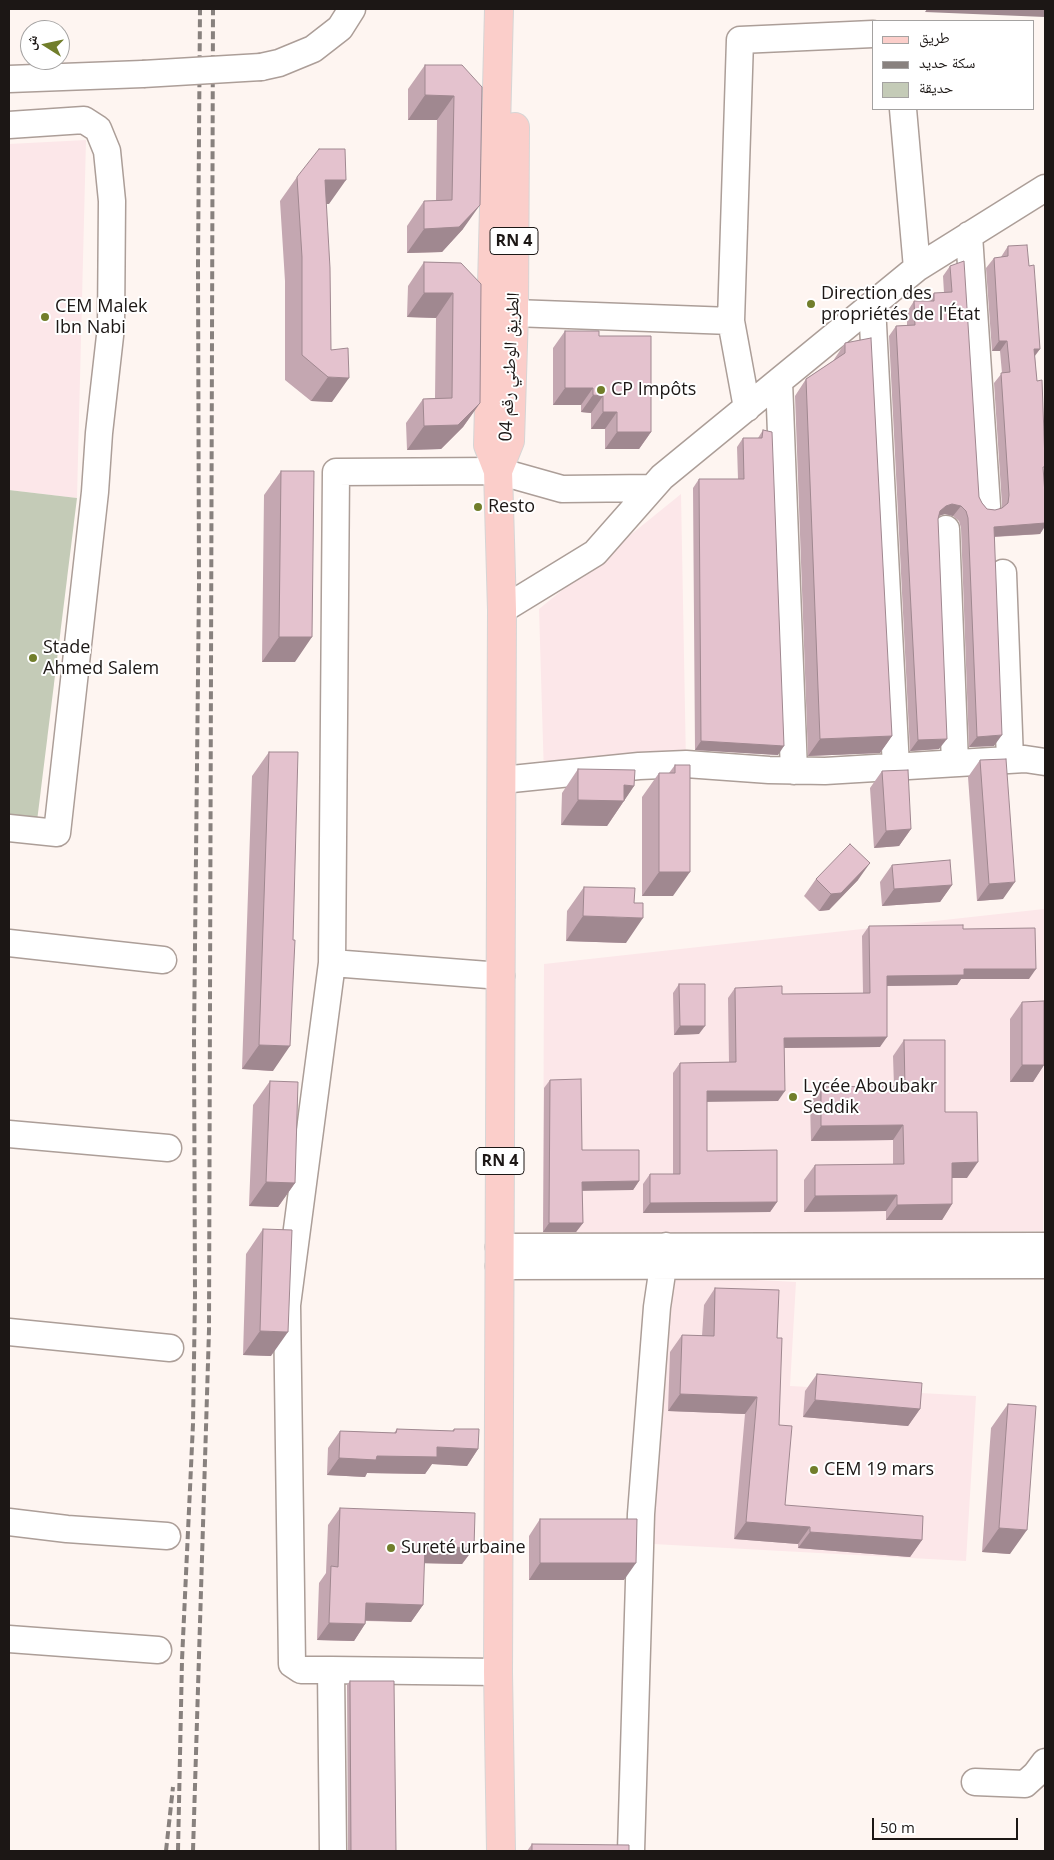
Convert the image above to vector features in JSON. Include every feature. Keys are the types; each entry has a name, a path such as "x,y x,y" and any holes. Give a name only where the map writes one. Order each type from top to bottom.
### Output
{"main road":[{"name":"الطريق الوطني رقم 04","path":"498,470 488,445 499,9"},
{"name":"الطريق الوطني رقم 04","path":"498,470 510,442 514,313 516,9"},
{"name":"RN 4","path":"498,470 502,610 498,1672 501,1851"}],"street":[{"path":"9,79 262,67 279,63 314,48 340,28 352,9"},
{"path":"747,408 730,321 740,40 872,34"},
{"path":"903,110 917,268"},
{"path":"9,125 84,120 98,129 107,151 112,200 111,327 99,433 95,492 57,833 9,828"},
{"path":"502,610 595,553 662,477 917,268 1045,188"},
{"path":"969,235 987,506"},
{"path":"872,305 896,767"},
{"path":"514,313 730,321"},
{"path":"778,381 794,770"},
{"path":"498,1672 301,1670 292,1664 287,1305 332,963 336,472 498,470 562,489 652,488"},
{"path":"946,529 955,763"},
{"path":"1003,573 1010,760"},
{"path":"502,780 677,764 825,771 1025,759 1045,762"},
{"path":"9,943 163,960"},
{"path":"332,963 501,976"},
{"path":"9,1134 168,1148"},
{"path":"499,1257 664,1256 1045,1246"},
{"path":"664,1256 1045,1266"},
{"path":"631,1851 641,1514 657,1307 664,1256"},
{"path":"9,1332 170,1348"},
{"path":"9,1522 67,1529 167,1536"},
{"path":"9,1639 158,1650"},
{"path":"331,1670 332,1851"},
{"path":"975,1782 1025,1784 1045,1762"}],"shaded area":[{"name":"CEM Malek Ibn Nabi","path":"86,140 77,498 9,490 9,144"},
{"path":"681,494 686,764 544,776 539,609"},
{"name":"Lycée Aboubakr Seddik","path":"1044,909 1043,1231 543,1236 544,964"},
{"name":"CEM 19 mars","path":"668,1275 796,1282 790,1386 976,1396 966,1561 653,1544"}],"green space":[{"name":"Stade Ahmed Salem","path":"9,490 77,498 37,821 9,818"}],"building":[{"path":"425,65 462,65 482,87 480,205 459,227 424,229 424,201 452,200 454,96 425,95"},
{"path":"319,149 345,149 346,180 325,180 330,268 331,350 348,348 349,378 328,377 302,355 302,257 297,177"},
{"path":"1027,245 1029,266 1034,265 1040,349 1034,349 1037,381 1042,380 1045,523 994,527 1002,735 977,737 968,518 966,511 961,506 952,504 940,511 938,519 947,739 918,740 896,326 915,325 914,301 934,301 934,293 952,292 950,266 964,261 979,497 987,509 995,510 1002,508 1008,503 1009,495 1001,373 1010,372 1007,341 999,341 994,258 1008,256 1008,246"},
{"path":"424,262 461,263 481,284 480,403 458,425 424,426 423,399 452,398 453,293 424,293"},
{"path":"565,331 599,331 599,336 651,336 651,432 617,432 617,412 603,412 603,396 593,395 593,388 565,388"},
{"path":"871,338 892,736 820,739 806,379 845,353 845,343"},
{"path":"763,430 772,432 784,746 701,741 699,479 744,479 743,438 762,438"},
{"path":"281,471 314,471 312,637 279,637"},
{"path":"269,752 298,752 293,940 295,940 290,1046 259,1045"},
{"path":"1006,759 1015,882 989,884 980,760"},
{"path":"675,765 690,765 690,872 659,872 659,773 675,773"},
{"path":"578,769 635,770 634,786 624,785 624,801 578,800"},
{"path":"908,770 911,829 886,831 882,771"},
{"path":"850,844 870,863 841,893 831,894 816,879"},
{"path":"950,860 952,885 894,889 892,865"},
{"path":"584,887 635,888 634,903 643,903 643,918 583,916"},
{"path":"963,925 963,929 1035,928 1036,969 964,969 964,975 887,976 887,1037 784,1038 785,1091 707,1091 707,1151 777,1150 777,1202 650,1203 650,1174 680,1174 680,1063 736,1062 735,988 782,986 782,994 870,993 869,926"},
{"path":"679,984 705,984 705,1026 680,1026"},
{"path":"1044,1001 1044,1065 1022,1065 1022,1002"},
{"path":"904,1040 945,1040 945,1112 977,1112 978,1162 952,1163 952,1204 897,1205 897,1195 815,1196 815,1165 904,1164 903,1125 821,1126 821,1087 905,1086"},
{"path":"581,1079 582,1150 639,1150 639,1181 582,1182 583,1223 549,1223 550,1080"},
{"path":"270,1081 298,1082 295,1183 266,1182"},
{"path":"263,1229 292,1230 288,1332 260,1331"},
{"path":"715,1288 779,1290 777,1338 782,1338 779,1425 792,1426 785,1505 923,1516 922,1540 810,1532 810,1527 746,1522 757,1397 680,1394 682,1335 714,1336"},
{"path":"817,1374 922,1383 920,1409 815,1400"},
{"path":"1008,1404 1036,1406 1027,1530 999,1528"},
{"path":"397,1429 454,1431 454,1429 479,1429 478,1449 437,1447 437,1457 377,1456 376,1460 339,1458 340,1431 396,1433"},
{"path":"340,1508 475,1513 474,1548 425,1546 423,1605 366,1603 365,1624 329,1623 331,1566 338,1567"},
{"path":"540,1519 637,1519 636,1563 540,1563"},
{"path":"350,1681 394,1681 396,1851 351,1851"},
{"path":"532,1844 629,1845 629,1851 532,1851"}],"railway":[{"path":"178,1851 182,1660 193,1424 195,1296 194,1037 199,585 198,264 200,9"},
{"path":"193,1851 209,1330 213,9"},
{"path":"166,1851 173,1787"}],"place":[{"name":"Direction des propriétés de l'État","path":"811,304"},
{"name":"CEM Malek Ibn Nabi","path":"45,317"},
{"name":"CP Impôts","path":"601,390"},
{"name":"Resto","path":"478,507"},
{"name":"Stade Ahmed Salem","path":"33,658"},
{"name":"Lycée Aboubakr Seddik","path":"793,1097"},
{"name":"CEM 19 mars","path":"814,1470"},
{"name":"Sureté urbaine","path":"391,1548"}]}
